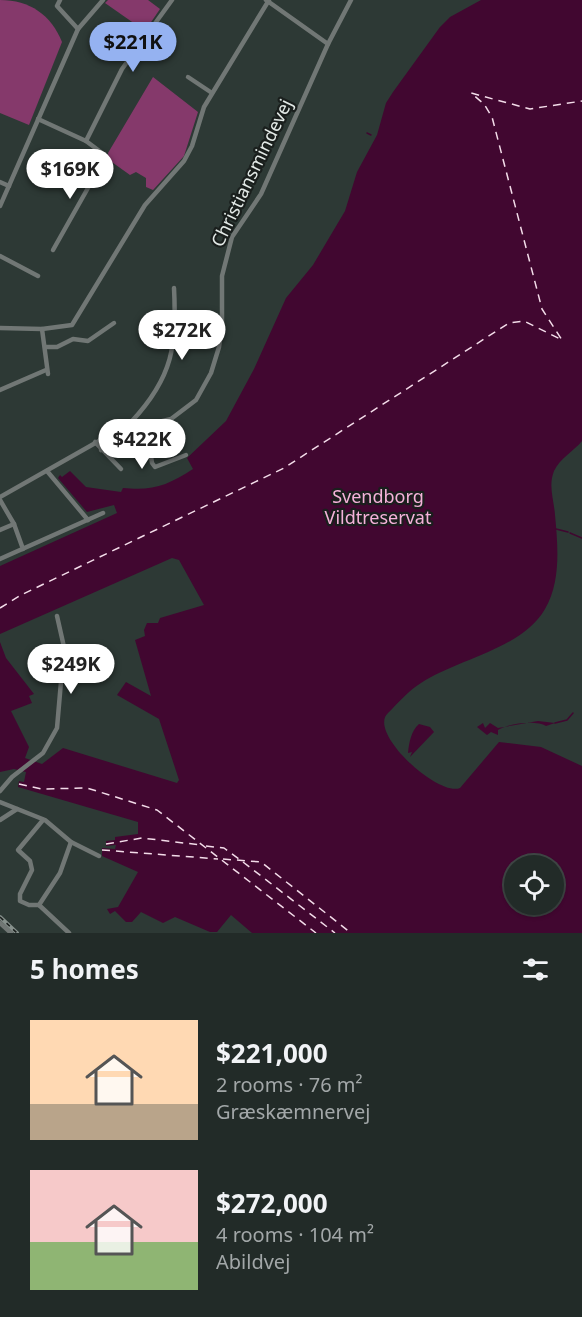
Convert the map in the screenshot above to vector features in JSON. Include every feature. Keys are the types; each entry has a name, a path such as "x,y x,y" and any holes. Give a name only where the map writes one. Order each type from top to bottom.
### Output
{"street":[{"path":"60,0 57,6 78,28"},
{"path":"0,206 78,28 103,0"},
{"path":"86,141 122,69 172,0"},
{"path":"0,328 42,329 72,326 145,205 184,161 192,146 199,117 268,0 328,44"},
{"name":"Christiansmindevej","path":"0,498 95,442 133,426 162,422 180,415 193,404 206,384 219,347 222,326 222,276 232,237 261,194 328,44 351,0"},
{"path":"188,77 212,93"},
{"path":"38,119 86,141 106,156 53,250"},
{"path":"0,182 9,186"},
{"path":"0,256 38,276"},
{"path":"133,426 132,421 146,407 174,348 174,288"},
{"path":"45,347 57,347 73,339 88,340 114,323"},
{"path":"0,390 47,372 42,329"},
{"path":"101,450 112,441 133,435 140,436 149,443 152,463 155,467 186,455"},
{"path":"95,442 121,469"},
{"path":"47,471 88,520"},
{"path":"0,498 14,524 23,549"},
{"path":"0,559 103,513"},
{"path":"0,530 14,524"},
{"path":"0,791 51,742 59,717 64,647 57,616"},
{"path":"0,802 43,820 69,837 71,842 99,856"},
{"path":"0,820 17,809"},
{"path":"43,820 18,850 31,863 32,876 21,893 20,901 28,905 39,905 69,933"},
{"path":"39,905 60,873 71,842"},
{"path":"0,923 11,933"}],"shaded area":[{"path":"0,0 21,3 38,11 52,24 62,42 29,125 0,113"},
{"path":"108,0 148,0 160,9 145,31 105,3"},
{"name":"Svendborg Vildtreservat","path":"481,0 582,0 582,441 560,462 552,477 557,564 554,587 545,609 535,623 505,644 417,686 388,713 384,722 387,734 408,761 437,783 450,788 460,788 499,742 541,747 582,766 582,933 252,933 231,915 217,932 210,932 175,917 163,923 141,912 132,922 126,922 115,911 110,914 107,909 118,907 138,872 102,856 102,848 115,849 116,845 106,846 106,841 115,840 115,837 138,834 138,822 18,787 19,781 24,782 26,772 14,769 0,772 0,642 6,658 34,694 29,696 32,703 11,711 29,747 25,758 42,764 63,748 177,783 179,780 159,719 117,695 126,682 151,696 135,640 145,636 144,630 147,623 158,623 160,618 204,605 179,560 172,558 0,634 0,566 117,513 114,505 87,512 58,478 60,475 62,477 70,471 86,487 121,492 123,488 144,489 160,486 193,469 187,458 226,421 254,369 286,298 313,265 345,211 357,172 377,135 386,103 440,27 450,17"},
{"path":"153,77 198,112 184,156 153,190 146,187 146,178 136,172 130,175 109,160 108,153"},
{"path":"538,721 555,723 546,726 527,723"},
{"path":"483,723 485,728 490,723 498,728 505,727 498,730 498,735 491,732 487,735 477,727"},
{"path":"419,724 430,727 434,732 410,757 412,752 408,753 410,741"}],"waterway":[{"path":"367,133 371,135"},
{"path":"556,529 568,532"},
{"path":"570,533 582,538"},
{"path":"555,723 567,720 573,713"}],"ferry route":[{"path":"0,608 21,595 284,468 509,323 524,321 562,340 542,309 492,117 484,104 471,93 530,109 582,101"},
{"path":"19,784 42,789 87,788 157,810 316,933"},
{"path":"106,844 142,838 201,845"},
{"path":"206,846 224,848 239,859"},
{"path":"102,850 218,859"},
{"path":"223,859 261,862 351,933"},
{"path":"243,862 335,933"}],"railway":[{"path":"0,917 17,933"}]}
